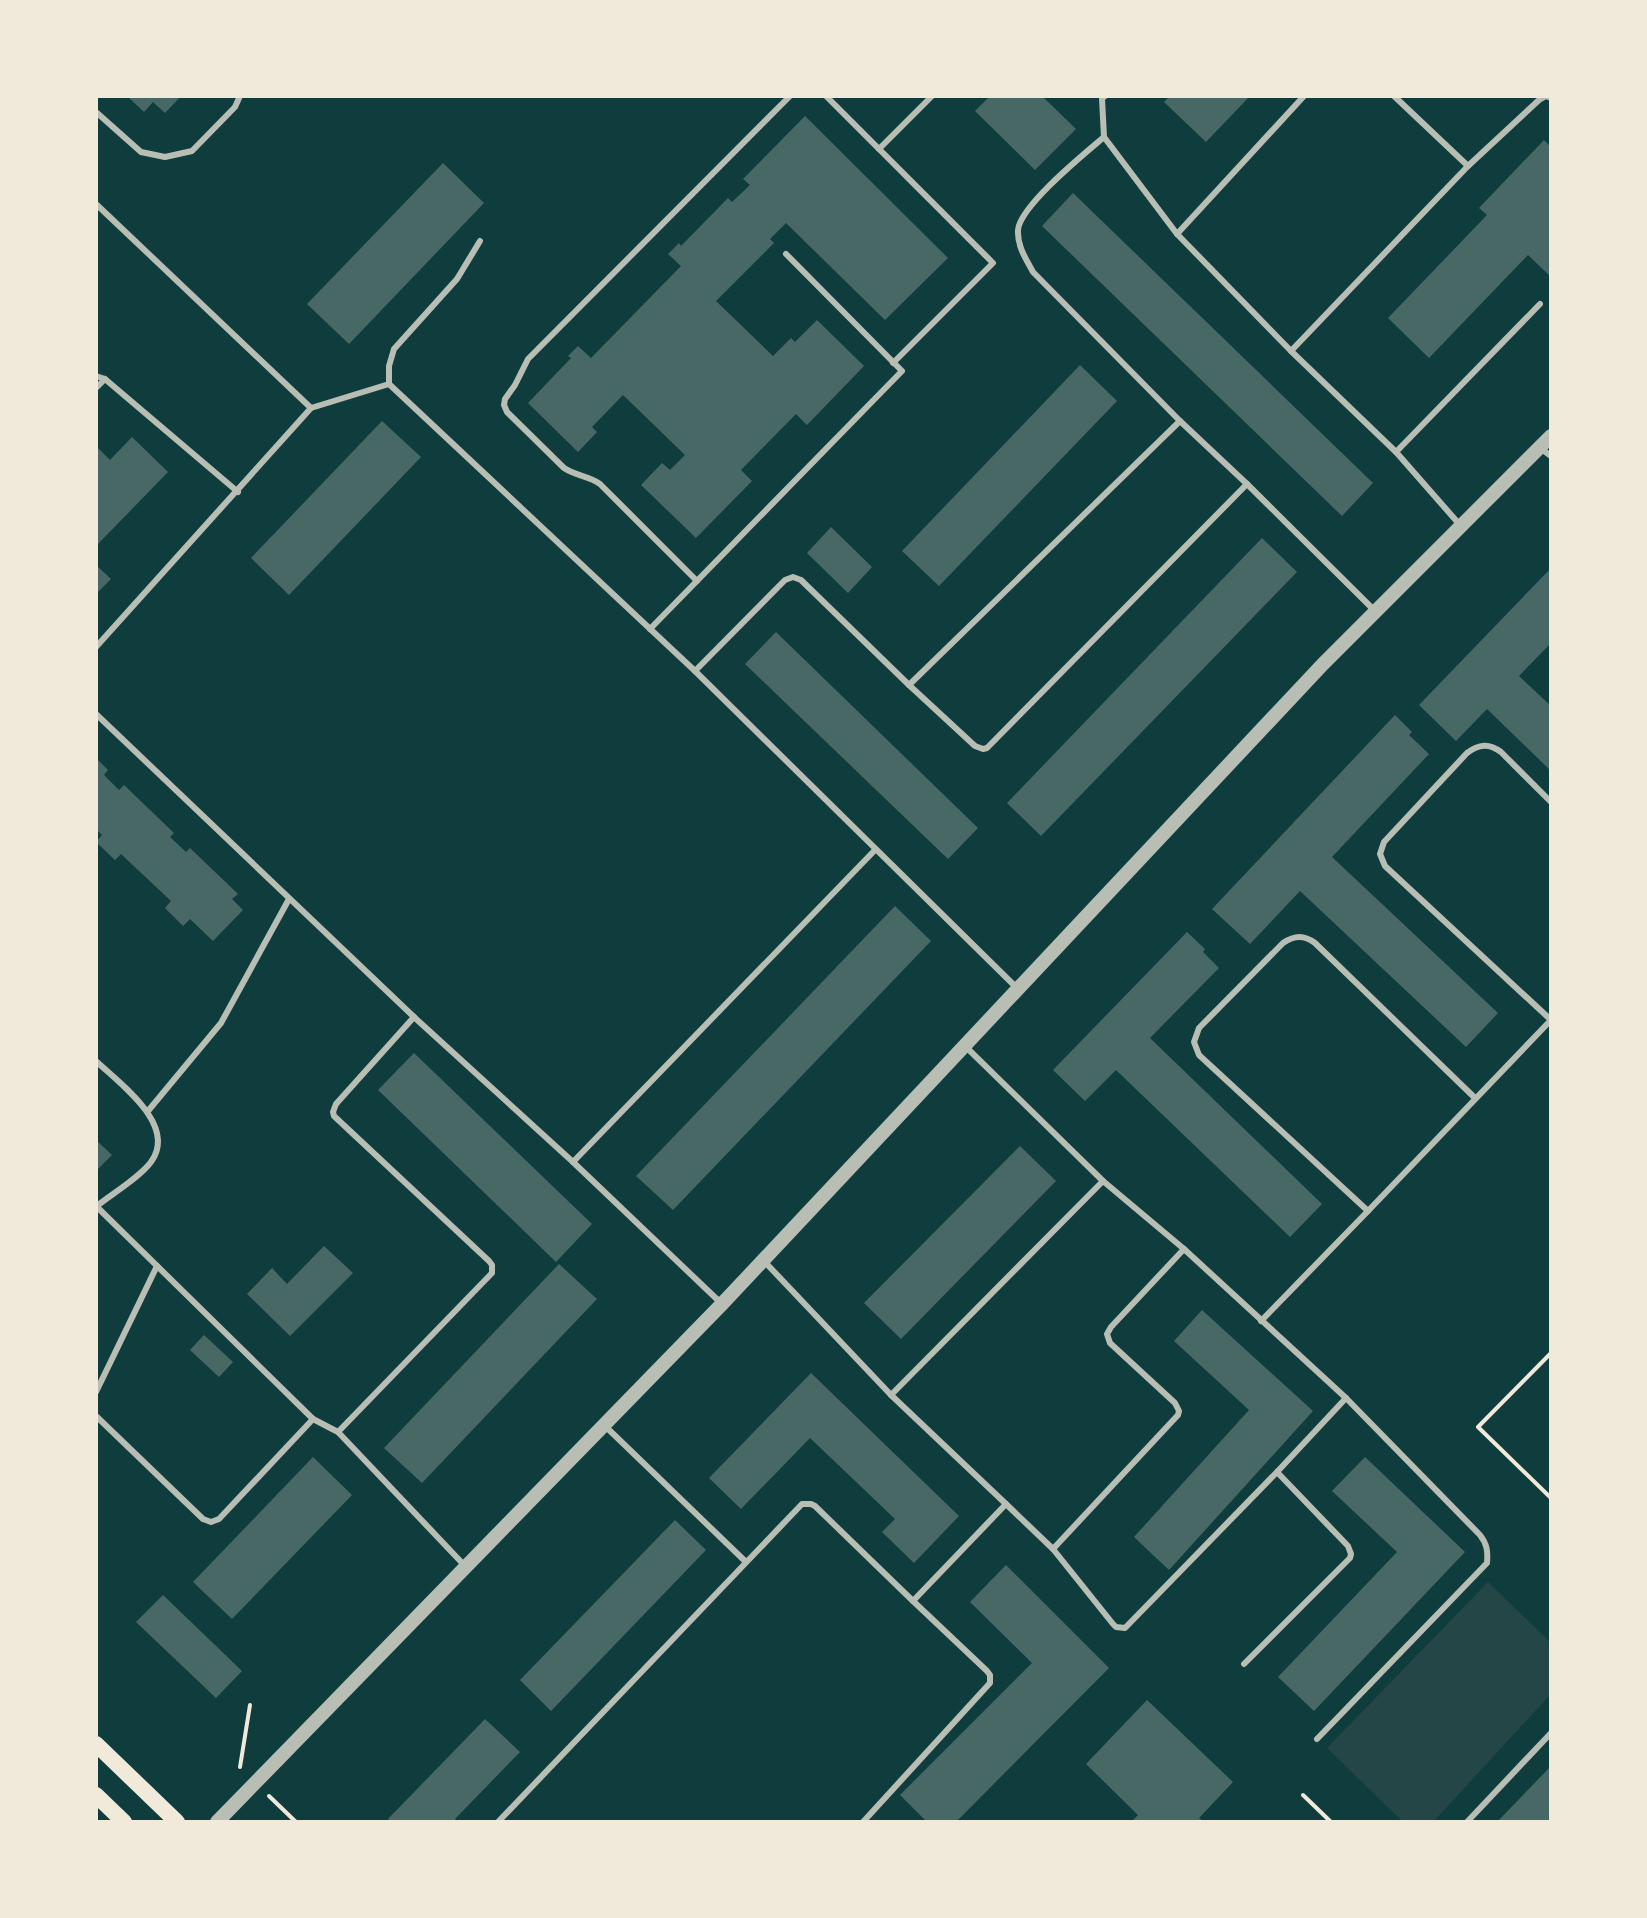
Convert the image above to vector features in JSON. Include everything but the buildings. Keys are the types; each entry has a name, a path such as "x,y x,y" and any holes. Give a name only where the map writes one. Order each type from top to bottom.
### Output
{"main road":[{"path":"96,1744 177,1822"},
{"path":"96,1795 124,1822"}],"street":[{"path":"217,1822 722,1304 1374,610 1460,525 1546,452 1551,436"}],"lane":[{"path":"96,112 141,152 165,157 192,151 235,107 240,96"},
{"path":"697,581 600,484 564,468 507,412 505,399 528,359 790,96"},
{"path":"826,96 993,263 893,363"},
{"path":"879,149 932,96"},
{"path":"1177,234 1304,96"},
{"path":"1394,96 1468,166"},
{"path":"1102,97 1104,137 1177,234 1291,351 1396,452 1460,525"},
{"path":"1291,351 1468,166 1539,100 1547,97"},
{"path":"1104,137 1070,166 1022,217 1018,231 1021,252 1033,272 1374,610"},
{"path":"96,204 311,408"},
{"path":"480,241 457,279 394,349 389,366 389,384 695,671 1018,989"},
{"path":"650,629 902,371 786,254"},
{"path":"1396,452 1540,304"},
{"path":"96,376 105,379 238,492"},
{"path":"96,388 105,379"},
{"path":"96,647 311,408 389,384"},
{"path":"909,685 1180,421"},
{"path":"695,671 785,580 793,577 801,580 975,746 987,748 1247,484"},
{"path":"96,714 722,1304"},
{"path":"1261,1321 1551,1020 1385,866 1380,854 1384,842 1475,747 1493,746 1551,802"},
{"path":"573,1162 875,850"},
{"path":"148,1111 221,1023 289,899"},
{"path":"1368,1211 1199,1055 1194,1042 1199,1028 1283,943 1299,936 1308,938 1475,1098"},
{"path":"338,1432 492,1273 489,1261 334,1116 336,1104 414,1017"},
{"path":"965,1046 1103,1181 1184,1249 1346,1398 1486,1542 1487,1563 1317,1739"},
{"path":"96,1061 148,1111 156,1131 157,1147 153,1160 143,1170 96,1206 313,1419 338,1432 466,1567"},
{"path":"891,1395 1103,1181"},
{"path":"1053,1549 1178,1415 1175,1403 1110,1343 1107,1334 1184,1249"},
{"path":"763,1260 891,1395 1053,1549 1116,1627 1125,1628 1346,1398"},
{"path":"96,1392 157,1266"},
{"path":"96,1416 203,1519 211,1522 219,1519 313,1419"},
{"path":"605,1426 746,1562"},
{"path":"1244,1664 1351,1554 1348,1546 1277,1472"},
{"path":"498,1822 802,1504 811,1504 990,1675 990,1683 863,1822"},
{"path":"913,1601 1006,1504"},
{"path":"1467,1822 1551,1733"}],"path":[{"path":"1551,1353 1478,1427 1551,1498"},
{"path":"240,1767 250,1705"},
{"path":"266,1792 296,1822"},
{"path":"1303,1795 1331,1822"}],"shaded area":[{"path":"1488,1582 1551,1643 1551,1694 1433,1822 1403,1822 1327,1748"}]}
